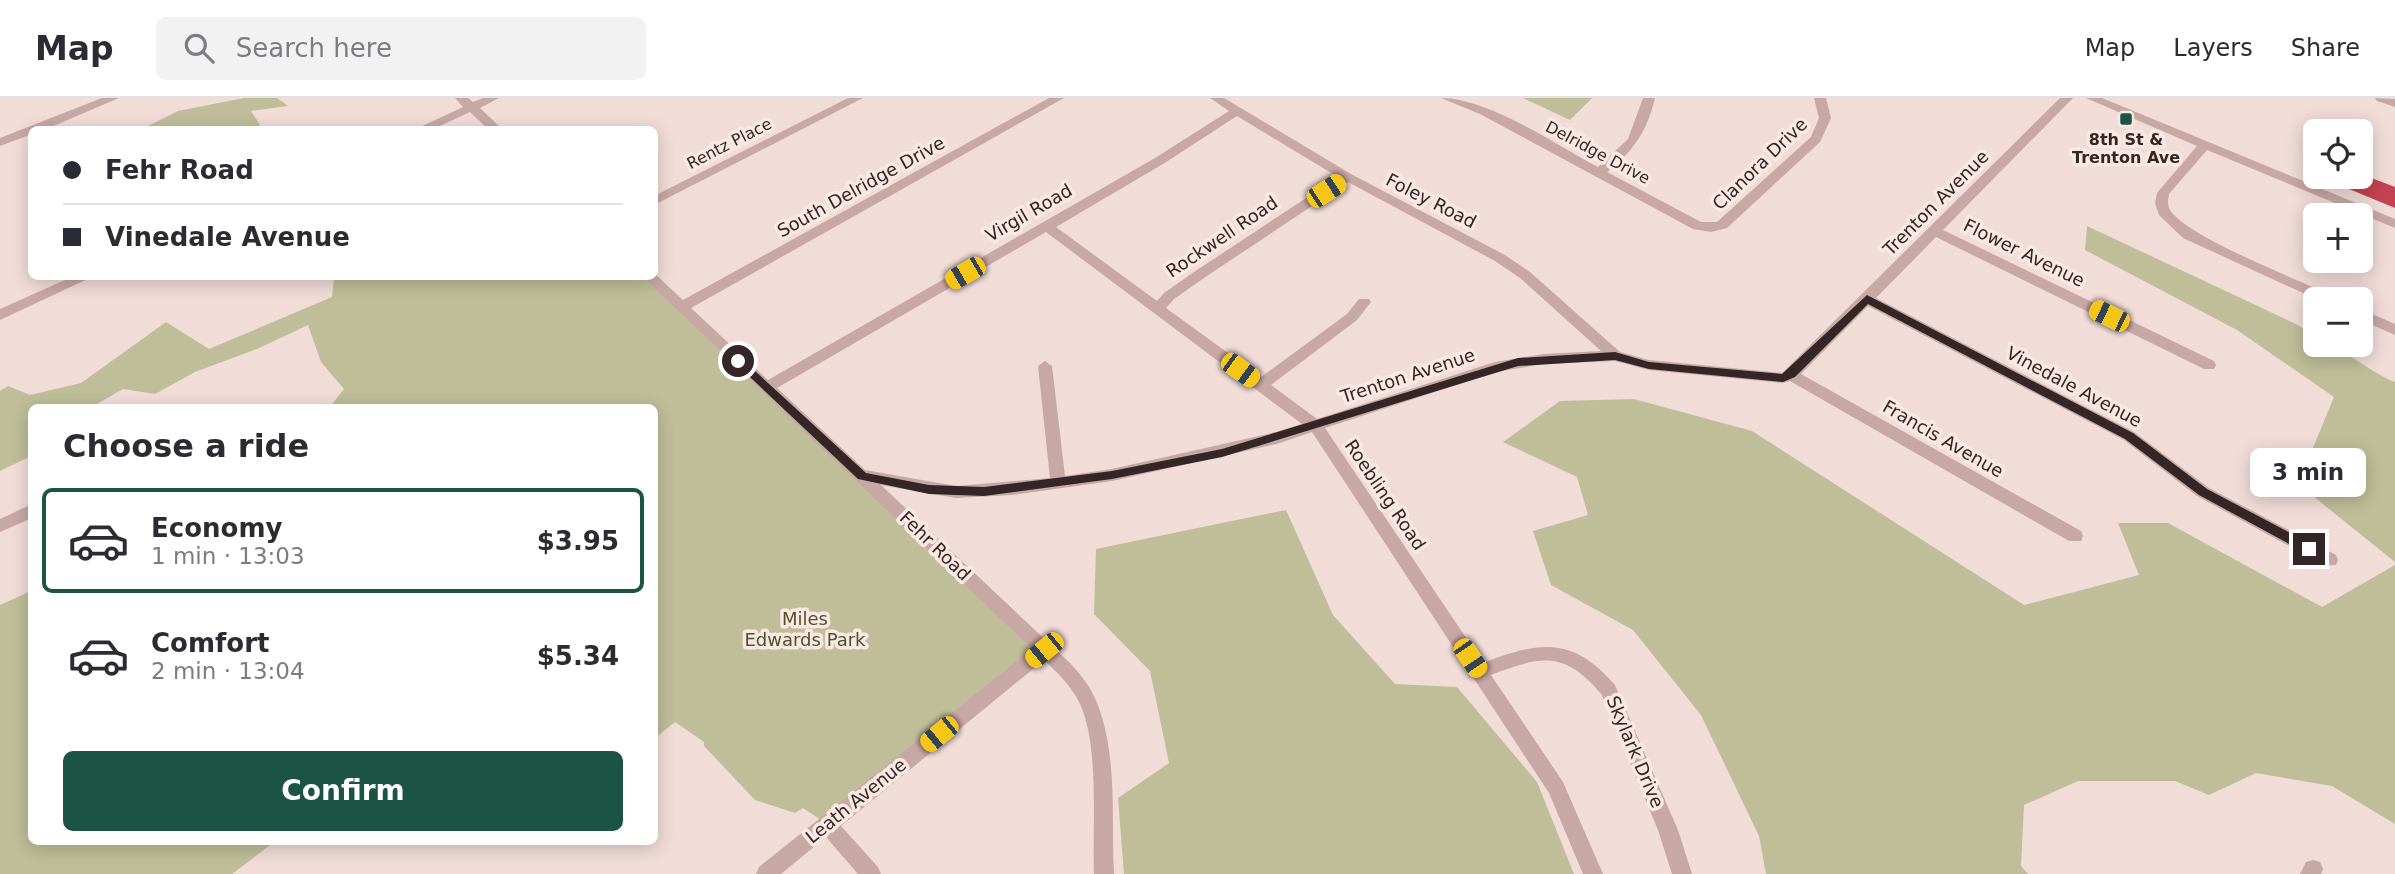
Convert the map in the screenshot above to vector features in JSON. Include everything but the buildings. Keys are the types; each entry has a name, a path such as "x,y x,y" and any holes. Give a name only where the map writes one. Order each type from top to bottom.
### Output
{"street":[{"path":"42,126 113,98"},
{"path":"461,98 493,126"},
{"path":"429,126 493,98"},
{"name":"Rentz Place","path":"658,199 856,98"},
{"name":"South Delridge Drive","path":"681,307 1058,98"},
{"name":"Foley Road","path":"1216,98 1347,177 1500,258 1525,275 1615,356"},
{"name":"Delridge Drive","path":"1447,98 1484,111 1692,222"},
{"path":"1599,172 1626,153 1637,139 1649,98"},
{"name":"Clanora Drive","path":"1692,222 1704,228 1722,225 1816,139 1825,118 1820,98"},
{"name":"Trenton Avenue","path":"862,476 956,492 1013,489 1171,465 1316,426 1495,368 1543,359 1615,356 1640,364 1680,369 1775,379 1791,375 2067,98"},
{"path":"2092,98 2395,224"},
{"path":"2381,98 2395,103"},
{"name":"Virgil Road","path":"766,388 1159,161 1237,111"},
{"path":"0,142 28,132"},
{"path":"2206,145 2163,193 2161,203 2167,218 2196,240 2303,288"},
{"name":"Rockwell Road","path":"1157,310 1169,296 1347,177"},
{"name":"Roebling Road","path":"1046,226 1316,426 1556,788 1593,874"},
{"name":"Flower Avenue","path":"1935,231 2209,365"},
{"path":"0,315 78,280"},
{"name":"Fehr Road","path":"653,280 1064,668 1089,704 1097,740 1104,874"},
{"name":"Vinedale Avenue","path":"1867,299 2129,436 2203,492 2330,560"},
{"path":"1261,384 1352,317 1364,302"},
{"path":"2373,320 2395,330"},
{"path":"1045,366 1058,482"},
{"name":"Francis Avenue","path":"1791,375 2075,536"},
{"path":"0,526 28,512"},
{"name":"Leath Avenue","path":"766,874 1044,650"},
{"name":"Skylark Drive","path":"1479,672 1525,654 1549,652 1573,658 1598,675 1609,690 1668,830 1682,874"},
{"path":"827,824 871,874"}],"green space":[{"path":"244,98 277,98 288,106 251,111 258,126 148,126 178,111"},
{"path":"1523,98 1592,98 1570,120"},
{"path":"2087,226 2296,324 2303,328 2303,357 2351,357 2395,382 2395,562 2298,484 2334,397 2237,330 2085,250"},
{"name":"Miles Edwards Park","path":"334,280 652,280 1044,650 827,824 803,808 795,813 755,800 704,746 704,742 675,722 658,736 658,404 332,404 344,389 321,362 308,325 257,349 195,372 155,394 123,389 97,404 28,404 28,457 0,471 0,391 8,386 30,395 81,383 166,322 209,349 332,297"},
{"path":"1634,399 1752,431 2024,605 2139,575 2118,523 2168,523 2322,607 2395,565 2395,824 2332,786 2256,773 2209,795 2175,781 2078,781 2024,805 2021,866 2028,874 1766,874 1759,836 1701,715 1633,630 1551,585 1533,531 1588,515 1577,477 1503,442 1560,401"},
{"path":"1286,510 1333,615 1395,684 1457,687 1537,782 1574,874 1124,874 1118,798 1169,763 1150,671 1094,614 1096,549"},
{"path":"28,592 28,845 270,845 232,874 0,874 0,605"}],"place":[{"name":"8th St & Trenton Ave","path":"2126,119"}],"route":[{"path":"738,361 862,476 929,489 984,491 1112,475 1222,453 1518,362 1615,356 1649,365 1783,378 1791,375 1867,299 2129,436 2203,492 2309,549"}]}
